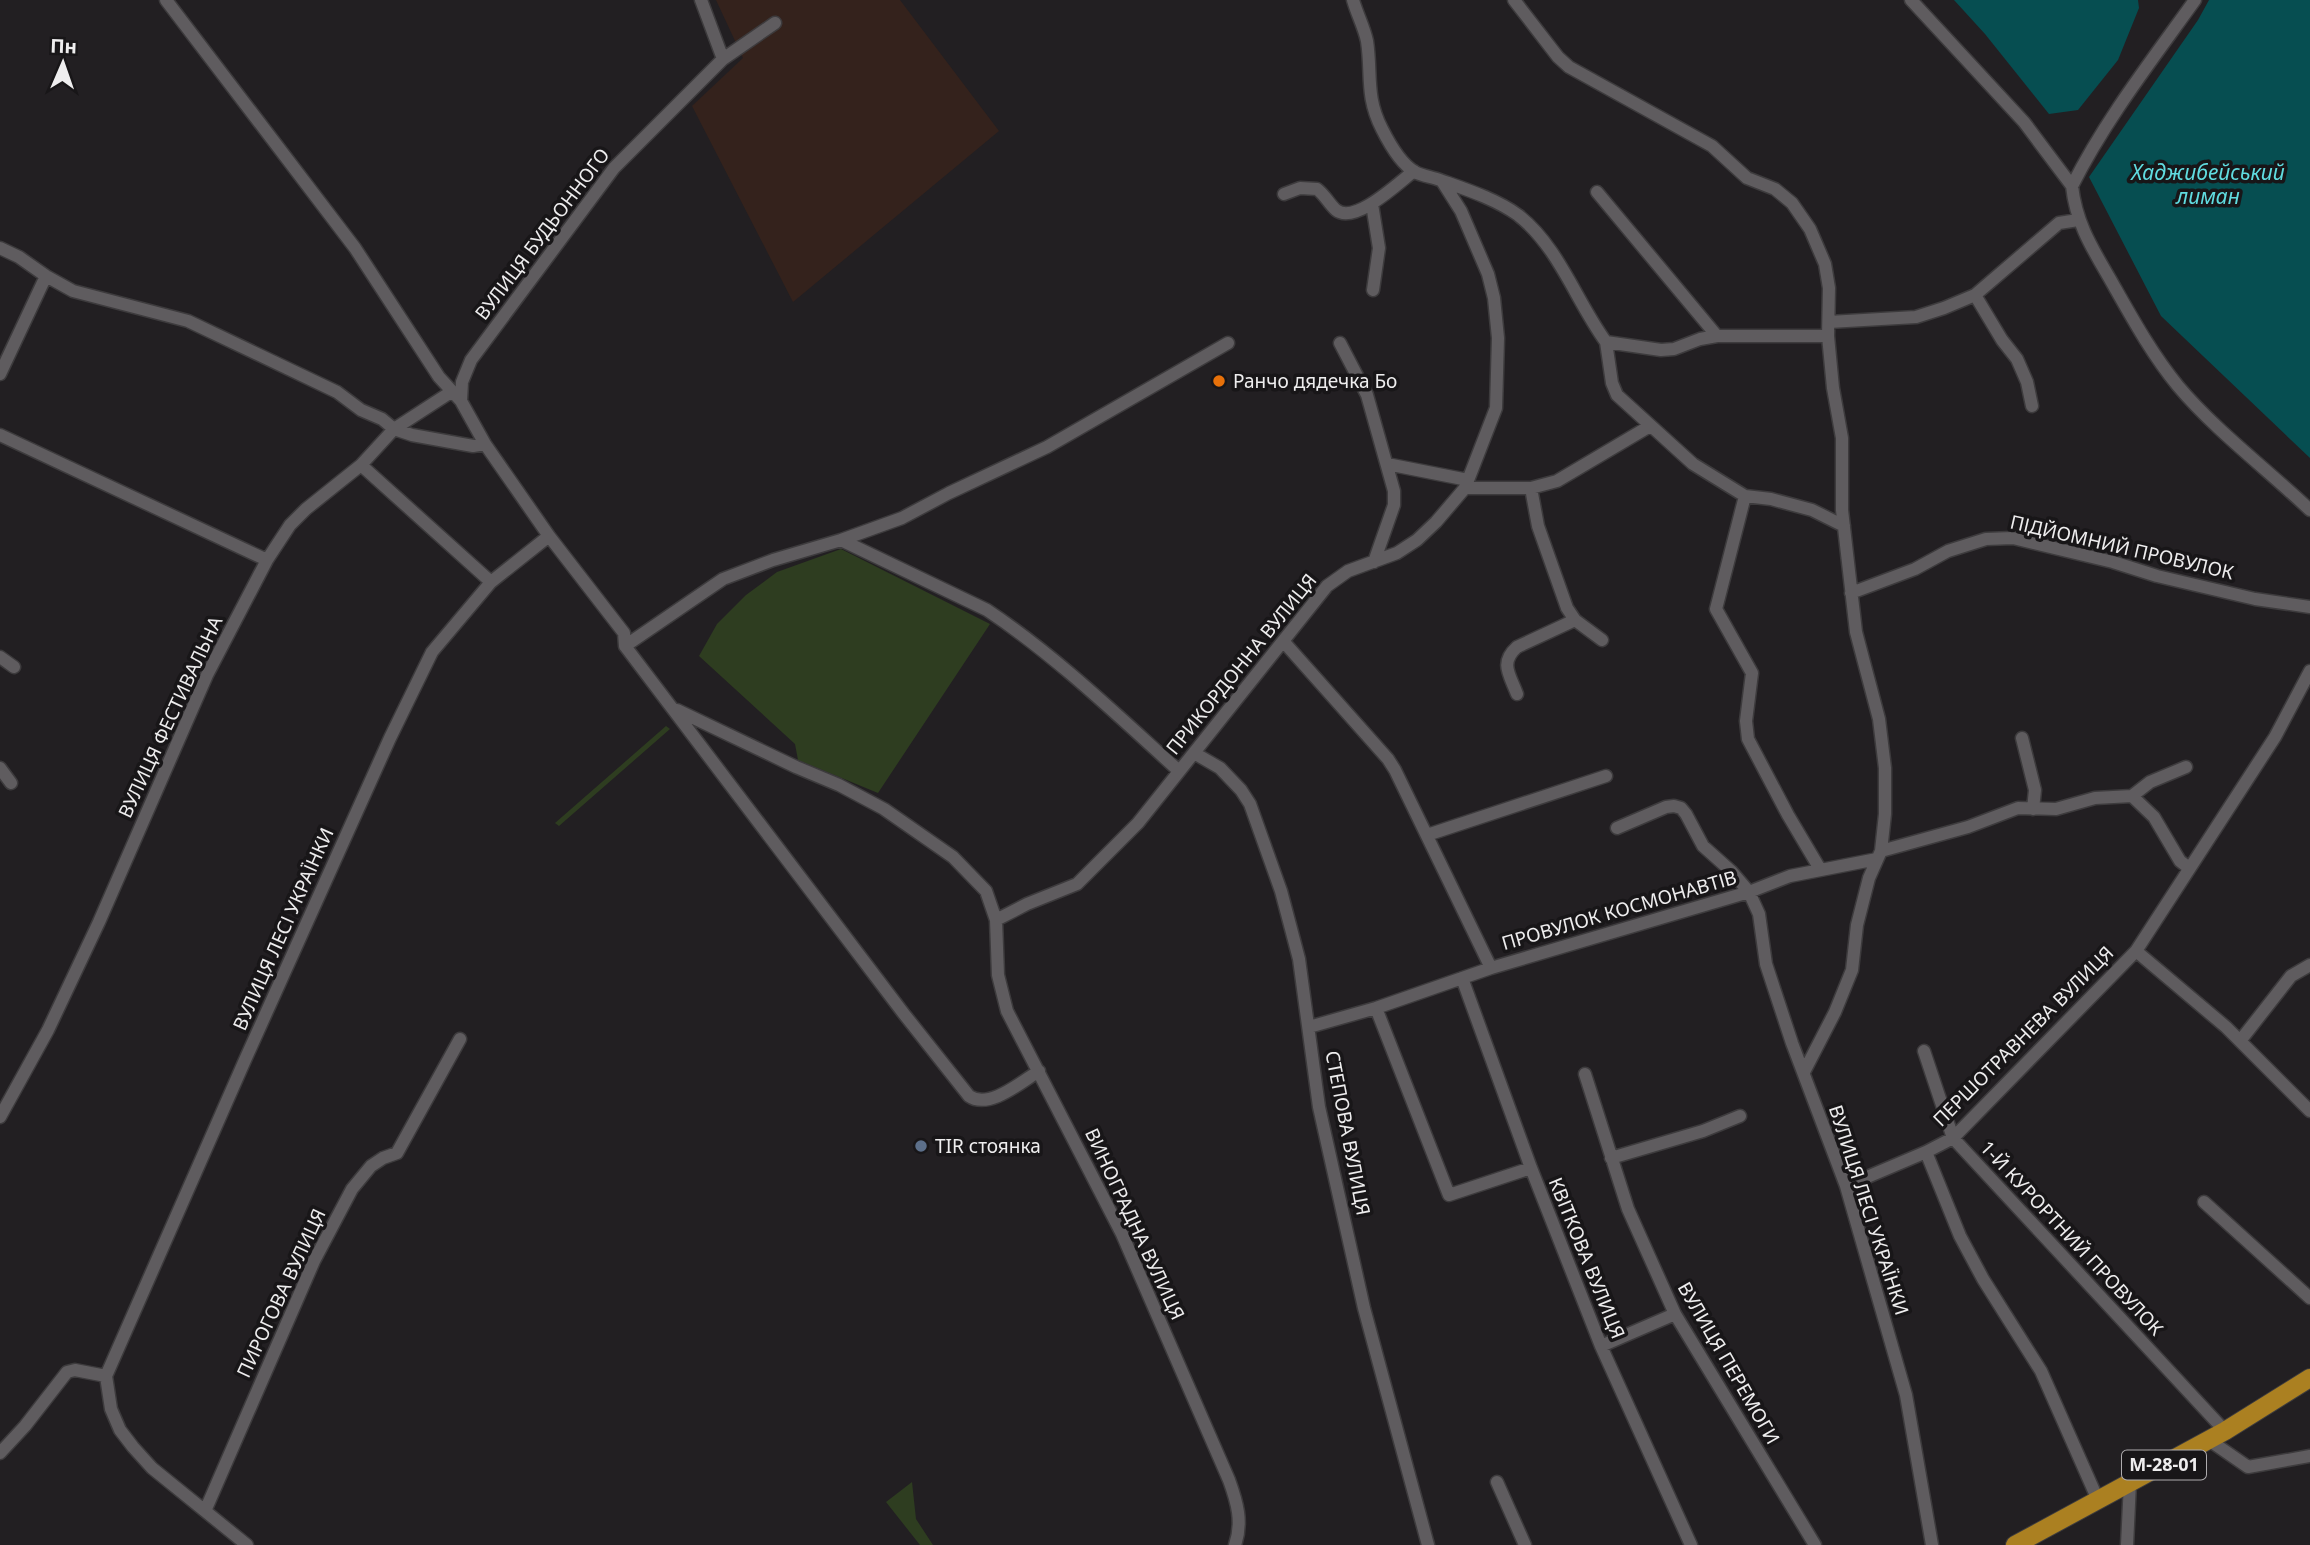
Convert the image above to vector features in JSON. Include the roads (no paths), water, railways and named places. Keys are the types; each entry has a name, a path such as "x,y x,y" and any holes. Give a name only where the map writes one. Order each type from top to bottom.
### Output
{"highway":[{"name":"М-28-01","path":"2015,1545 2225,1431 2310,1378"}],"street":[{"path":"166,0 355,248 485,444 550,536 624,633 625,646 969,1096 975,1100 991,1100 1039,1071"},
{"path":"701,0 723,59"},
{"path":"1353,0 1367,41 1369,88 1374,108 1389,139 1405,163 1414,171 1500,205 1517,214 1532,228 1560,264 1589,318 1606,342 1617,395 1693,464 1745,496 1771,499 1812,510 1844,526"},
{"path":"1514,0 1558,57 1569,67 1712,146 1747,178 1775,189 1792,203 1810,229 1825,264 1829,288 1828,336 1833,388 1842,438 1842,510 1851,593 1856,632 1879,719 1885,768 1885,814 1879,855 1862,901 1852,970 1804,1072"},
{"path":"1911,0 2024,122 2072,187 2078,220 2145,340 2171,377 2191,400 2310,510"},
{"path":"2072,187 2081,168 2129,93 2195,0"},
{"name":"ВУЛИЦЯ БУДЬОННОГО","path":"456,397 471,360 614,168 723,59 775,23"},
{"path":"1283,194 1300,188 1317,189 1337,211 1355,213 1372,204 1414,171"},
{"name":"ПРИКОРДОННА ВУЛИЦЯ","path":"996,920 1077,884 1138,823 1327,586 1348,571 1397,553 1417,540 1436,522 1466,484 1496,408 1498,338 1489,274 1461,211 1442,180"},
{"path":"1597,192 1717,336"},
{"path":"1372,204 1379,248 1373,290"},
{"path":"1829,322 1916,317 1975,295 2059,223 2078,220"},
{"path":"0,248 73,291 187,321 337,392 394,429 473,446 485,444"},
{"path":"0,374 46,276"},
{"path":"1975,295 2002,340 2017,359 2027,382 2032,406"},
{"path":"1606,342 1661,350 1674,349 1717,336 1828,336"},
{"path":"625,646 723,579 773,559 841,540 902,518 1047,447 1228,343"},
{"path":"1340,343 1367,395 1394,491 1395,505 1374,562"},
{"name":"ВУЛИЦЯ ФЕСТИВАЛЬНА","path":"0,1117 48,1030 99,922 207,675 267,560 290,525 361,465 394,429 456,397"},
{"path":"1387,464 1466,484 1531,488 1557,481 1650,426"},
{"path":"0,435 267,560"},
{"path":"361,465 491,582"},
{"path":"1531,488 1538,526 1567,608 1574,620 1602,639"},
{"path":"1745,496 1716,609 1752,673 1746,721 1748,739 1788,815 1821,869"},
{"name":"ВУЛИЦЯ ЛЕСІ УКРАЇНКИ","path":"106,1376 245,1060 390,738 432,652 491,582 550,536"},
{"name":"ПІДЙОМНИЙ ПРОВУЛОК","path":"1851,593 1915,569 1948,551 2000,537 2076,553 2157,576 2255,599 2310,607"},
{"path":"841,540 987,610 1008,624 1070,674 1179,771"},
{"path":"1517,694 1506,661 1510,653 1517,647 1574,620"},
{"path":"1283,641 1388,759 1490,968"},
{"path":"0,657 14,667"},
{"name":"ПЕРШОТРАВНЕВА ВУЛИЦЯ","path":"1846,1186 1926,1153 1953,1138 2136,951 2275,737 2310,671"},
{"name":"ВИНОГРАДНА ВУЛИЦЯ","path":"673,708 839,785 884,809 953,857 986,891 996,920 998,975 1007,1012 1122,1234 1229,1480 1240,1519 1235,1545"},
{"path":"2022,738 2035,790 2033,809"},
{"name":"СТЕПОВА ВУЛИЦЯ","path":"1194,752 1220,768 1250,804 1287,914 1299,959 1319,1107 1364,1308 1429,1545"},
{"path":"1879,855 2018,808 2056,809 2095,799 2132,796 2150,782 2186,767"},
{"path":"0,768 11,783"},
{"path":"1427,835 1606,776"},
{"path":"2132,796 2154,817 2180,861 2189,868"},
{"path":"1617,828 1666,807 1681,808 1703,846 1731,871 1749,892"},
{"name":"ПРОВУЛОК КОСМОНАВТІВ","path":"1309,1027 1376,1008 1490,968 1749,892 1790,876 1879,855"},
{"name":"ВУЛИЦЯ ЛЕСІ УКРАЇНКИ","path":"1749,892 1759,914 1766,964 1846,1186 1906,1395 1932,1545"},
{"path":"2136,951 2240,1041 2310,1111"},
{"path":"2240,1041 2291,976 2310,965"},
{"name":"КВІТКОВА ВУЛИЦЯ","path":"1462,978 1531,1168 1601,1346 1691,1545"},
{"path":"1376,1008 1449,1195 1531,1168"},
{"name":"ПИРОГОВА ВУЛИЦЯ","path":"205,1511 326,1237 352,1189 371,1166 397,1153 460,1040"},
{"name":"1-Й КУРОРТНИЙ ПРОВУЛОК","path":"1924,1051 1953,1138 2225,1431"},
{"name":"ВУЛИЦЯ ПЕРЕМОГИ","path":"1585,1074 1628,1209 1675,1314 1815,1545"},
{"path":"1611,1158 1703,1131 1740,1116"},
{"path":"1926,1153 1961,1236 1983,1279 2041,1371 2098,1500"},
{"path":"2204,1202 2310,1298"},
{"path":"1601,1346 1675,1314"},
{"path":"0,1453 67,1372 75,1370 106,1376 111,1409 120,1430 152,1468 247,1545"},
{"path":"2209,1440 2248,1467 2310,1456"},
{"path":"1497,1482 1525,1545"},
{"path":"2127,1545 2130,1483"}],"water":[{"path":"1954,0 2138,0 2139,8 2118,60 2078,110 2049,114"},
{"name":"Хаджибейський лиман","path":"2209,0 2310,0 2310,458 2161,316 2089,177 2198,20"}],"place":[{"name":"Ранчо дядечка Бо","path":"1219,381"},
{"name":"TIR стоянка","path":"921,1146"}]}
